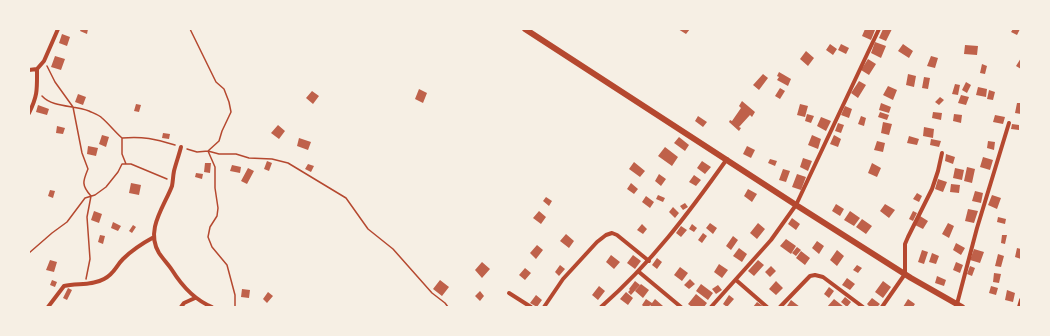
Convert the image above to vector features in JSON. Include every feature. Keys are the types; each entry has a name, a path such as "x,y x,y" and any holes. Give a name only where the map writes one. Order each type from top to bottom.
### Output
{"main road":[{"path":"525,29 796,205 905,274 959,306"}],"street":[{"path":"29,70 37,69 44,61 58,29"},
{"path":"711,307 771,240 796,205 879,29"},
{"path":"29,113 36,100 38,92 37,69"},
{"path":"959,306 977,228 1009,124"},
{"path":"181,147 173,180 155,224 154,237 158,252 178,280 195,298 212,307"},
{"path":"882,307 905,274 906,244 908,237 932,189 942,153"},
{"path":"601,307 649,261 686,216 727,159"},
{"path":"544,307 563,279 597,242 606,235 612,233 617,235 649,261"},
{"path":"48,307 64,286 90,284 103,280 115,271 121,261 130,253 141,244 154,237"},
{"path":"639,272 681,307"},
{"path":"780,307 810,276 816,275 823,277 863,307"},
{"path":"736,280 767,307"},
{"path":"509,293 531,307"},
{"path":"181,307 184,303 195,298"},
{"path":"1019,307 1021,300"}],"path":[{"path":"190,29 216,82 224,89 230,102 231,112 218,141 208,152"},
{"path":"44,61 73,107 82,153 88,168 83,181 85,190 91,196"},
{"path":"38,92 44,99 88,111 102,118 113,131 122,138 138,137 153,139 197,152 236,154 249,158 272,159 288,163 346,198 368,229 393,249 432,293 448,307"},
{"path":"122,138 122,154 126,164"},
{"path":"208,152 215,167 214,188 218,208 217,216 210,227 208,237 212,247 227,265 235,295 235,307"},
{"path":"29,253 67,222 85,198 106,187 118,172 122,164 131,164 159,176 173,180"},
{"path":"85,284 90,259 87,217 91,196"}],"building":[{"path":"81,29 88,29 87,34 80,31"},
{"path":"678,29 690,29 686,34"},
{"path":"865,29 875,30 871,40 862,36"},
{"path":"883,29 892,29 886,41 879,38"},
{"path":"1013,29 1020,29 1017,35 1011,32"},
{"path":"62,34 70,37 67,46 59,43"},
{"path":"875,42 886,46 881,58 871,53"},
{"path":"830,44 837,49 833,55 826,50"},
{"path":"841,44 849,48 846,54 838,50"},
{"path":"903,44 913,51 909,58 898,51"},
{"path":"965,45 978,46 977,55 964,54"},
{"path":"806,51 814,58 808,66 800,59"},
{"path":"55,56 65,59 61,70 51,67"},
{"path":"931,56 938,58 935,68 927,66"},
{"path":"1021,58 1021,69 1016,66"},
{"path":"868,59 876,64 869,75 861,70"},
{"path":"982,64 987,66 985,74 980,73"},
{"path":"779,72 791,79 788,86 777,80 779,77 777,76"},
{"path":"763,74 768,78 759,90 753,85"},
{"path":"908,74 916,76 914,87 906,85"},
{"path":"924,77 930,78 928,89 922,88"},
{"path":"859,81 866,85 858,98 851,93"},
{"path":"966,82 971,85 967,93 962,90"},
{"path":"955,84 960,85 958,95 952,94"},
{"path":"888,86 897,90 893,100 883,95"},
{"path":"978,87 987,89 986,97 976,95"},
{"path":"780,88 785,91 780,99 775,96"},
{"path":"419,89 427,93 423,103 415,99"},
{"path":"989,90 995,92 993,100 987,99"},
{"path":"312,91 319,96 313,104 306,98"},
{"path":"78,94 86,97 83,105 75,102"},
{"path":"961,95 969,97 966,105 958,103"},
{"path":"940,97 944,100 939,105 935,102"},
{"path":"742,101 755,112 752,117 750,115 739,127 741,128 739,131 729,122 730,120 732,121 741,108 739,106"},
{"path":"881,103 891,107 889,113 879,110"},
{"path":"1017,103 1021,103 1021,114 1015,113"},
{"path":"136,104 141,105 139,112 134,111"},
{"path":"800,104 808,106 805,117 797,115"},
{"path":"38,105 49,109 47,115 36,112"},
{"path":"845,106 852,109 849,118 841,115"},
{"path":"880,112 889,115 887,120 878,117"},
{"path":"933,112 942,113 941,120 932,118"},
{"path":"807,114 814,116 811,123 805,121"},
{"path":"954,114 962,115 961,123 953,121"},
{"path":"995,115 1005,117 1003,124 993,122"},
{"path":"698,116 707,122 703,127 695,121"},
{"path":"861,116 866,118 864,126 858,124"},
{"path":"821,117 831,121 826,131 817,126"},
{"path":"883,122 892,124 889,135 881,133"},
{"path":"838,123 844,125 841,133 835,131"},
{"path":"1012,124 1019,125 1019,130 1011,129"},
{"path":"278,125 285,131 279,139 271,133"},
{"path":"57,126 65,128 63,134 56,133"},
{"path":"924,127 934,129 933,138 923,136"},
{"path":"163,133 170,134 169,139 162,138"},
{"path":"102,135 109,137 106,147 99,144"},
{"path":"812,135 821,139 818,149 808,145"},
{"path":"834,135 841,139 838,147 830,144"},
{"path":"909,136 919,139 917,145 907,143"},
{"path":"679,137 689,145 685,151 674,143"},
{"path":"299,138 311,142 308,150 297,146"},
{"path":"931,139 941,141 939,147 930,145"},
{"path":"877,141 885,143 883,152 874,150"},
{"path":"988,141 995,142 994,150 987,148"},
{"path":"88,146 98,148 96,156 87,154"},
{"path":"747,146 755,150 751,158 743,154"},
{"path":"665,147 678,157 672,166 658,156"},
{"path":"946,154 955,157 953,164 945,161"},
{"path":"983,157 993,160 990,170 980,167"},
{"path":"803,158 812,161 808,171 800,167"},
{"path":"770,159 777,161 775,166 768,163"},
{"path":"267,161 272,163 269,171 264,169"},
{"path":"702,161 711,167 705,174 697,168"},
{"path":"634,162 645,171 640,177 629,169"},
{"path":"205,163 211,163 210,173 204,172"},
{"path":"872,163 881,168 877,177 868,173"},
{"path":"308,164 314,166 311,172 305,169"},
{"path":"232,165 241,167 240,173 230,171"},
{"path":"967,167 975,169 972,183 964,181"},
{"path":"248,168 254,171 247,184 241,181"},
{"path":"955,168 964,170 962,180 953,178"},
{"path":"783,169 790,171 786,182 779,180"},
{"path":"196,173 203,174 202,179 195,177"},
{"path":"659,174 666,179 661,186 655,181"},
{"path":"797,174 806,177 801,190 792,187"},
{"path":"694,175 701,180 696,186 689,182"},
{"path":"938,179 947,182 943,192 935,189"},
{"path":"131,183 141,185 139,195 129,193"},
{"path":"631,183 638,189 634,194 627,189"},
{"path":"951,184 960,185 959,193 950,192"},
{"path":"748,189 757,194 752,202 744,196"},
{"path":"50,190 55,191 53,198 48,196"},
{"path":"975,191 983,193 981,203 972,201"},
{"path":"917,193 922,196 919,202 913,199"},
{"path":"658,195 665,198 663,202 656,199"},
{"path":"992,195 1001,198 997,209 988,205"},
{"path":"646,196 654,202 650,208 642,202"},
{"path":"546,197 552,201 549,206 543,201"},
{"path":"685,203 688,207 683,210 680,206"},
{"path":"836,204 844,209 840,216 832,211"},
{"path":"885,204 895,210 889,218 880,211"},
{"path":"673,207 679,213 675,218 669,212"},
{"path":"968,209 978,211 974,223 965,221"},
{"path":"94,211 102,214 99,223 91,220"},
{"path":"539,211 546,217 541,224 533,218"},
{"path":"850,211 860,218 854,226 844,220"},
{"path":"913,211 917,213 913,221 909,219"},
{"path":"920,216 928,221 923,229 915,225"},
{"path":"998,217 1006,219 1005,224 997,222"},
{"path":"792,218 800,224 796,230 788,224"},
{"path":"862,219 872,226 866,234 856,227"},
{"path":"113,222 121,226 118,231 111,228"},
{"path":"710,223 717,228 713,234 706,228"},
{"path":"758,223 765,229 757,239 750,233"},
{"path":"948,223 954,226 949,238 942,234"},
{"path":"642,224 647,229 643,234 637,230"},
{"path":"692,224 697,228 694,232 689,229"},
{"path":"133,225 136,227 132,233 129,231"},
{"path":"681,226 687,230 681,237 676,233"},
{"path":"703,233 707,236 702,243 698,240"},
{"path":"566,234 574,241 569,248 560,241"},
{"path":"100,235 105,236 103,244 98,242"},
{"path":"1002,235 1007,235 1005,244 1001,243"},
{"path":"733,236 738,240 731,250 726,246"},
{"path":"786,239 796,246 791,254 780,246"},
{"path":"817,241 824,246 819,254 812,248"},
{"path":"956,243 965,248 961,255 953,250"},
{"path":"537,245 543,250 536,259 530,253"},
{"path":"797,247 801,250 796,256 792,253"},
{"path":"739,248 747,254 742,262 733,256"},
{"path":"1017,248 1021,249 1021,259 1015,257"},
{"path":"974,249 984,252 980,263 970,260"},
{"path":"837,250 844,256 837,266 830,260"},
{"path":"922,250 928,252 924,264 918,262"},
{"path":"801,251 810,258 805,265 796,258"},
{"path":"932,253 939,256 936,264 929,262"},
{"path":"998,254 1004,256 1001,267 995,266"},
{"path":"611,255 620,262 614,269 606,262"},
{"path":"633,255 641,261 635,269 627,263"},
{"path":"657,258 662,262 657,269 652,265"},
{"path":"50,260 57,262 54,272 46,270"},
{"path":"758,260 764,265 754,276 748,271"},
{"path":"482,262 490,269 482,278 475,270"},
{"path":"956,262 963,265 960,273 953,270"},
{"path":"719,264 728,270 722,278 714,272"},
{"path":"560,265 565,269 559,276 555,272"},
{"path":"857,265 862,268 858,273 853,270"},
{"path":"771,266 776,271 770,277 765,272"},
{"path":"970,266 975,268 972,276 967,274"},
{"path":"680,267 688,273 682,281 674,275"},
{"path":"525,268 531,273 525,280 519,275"},
{"path":"994,273 1001,274 999,283 993,282"},
{"path":"937,276 946,280 944,286 935,283"},
{"path":"847,278 855,284 850,290 842,285"},
{"path":"690,279 695,284 689,289 684,285"},
{"path":"52,280 57,282 55,287 50,285"},
{"path":"440,280 449,287 442,296 433,289"},
{"path":"635,281 640,285 631,295 628,292"},
{"path":"776,281 783,288 776,295 769,289"},
{"path":"883,281 891,287 883,298 875,292"},
{"path":"641,284 649,290 643,298 635,291"},
{"path":"701,284 713,293 708,300 696,291"},
{"path":"718,285 722,290 716,294 712,289"},
{"path":"599,286 605,291 598,300 592,295"},
{"path":"991,286 998,288 996,295 989,293"},
{"path":"829,287 834,291 829,298 824,294"},
{"path":"68,288 72,290 67,300 63,298"},
{"path":"242,289 250,290 249,298 241,297"},
{"path":"1007,290 1015,293 1013,302 1005,300"},
{"path":"480,291 484,296 480,301 475,296"},
{"path":"268,292 273,296 267,303 263,299"},
{"path":"626,292 633,298 628,305 620,299"},
{"path":"696,294 707,303 704,307 692,307 688,304"},
{"path":"536,295 542,300 537,307 530,303"},
{"path":"729,295 734,299 727,307 723,304"},
{"path":"845,297 851,302 847,307 841,302"},
{"path":"872,298 880,304 877,307 870,307 867,304"},
{"path":"646,299 652,303 655,299 663,306 652,307 650,305 649,307 644,307 642,305"},
{"path":"834,299 844,307 827,307"},
{"path":"908,299 915,304 913,307 903,307"},
{"path":"791,300 800,307 788,307 787,306"},
{"path":"757,302 764,307 753,307"}]}
